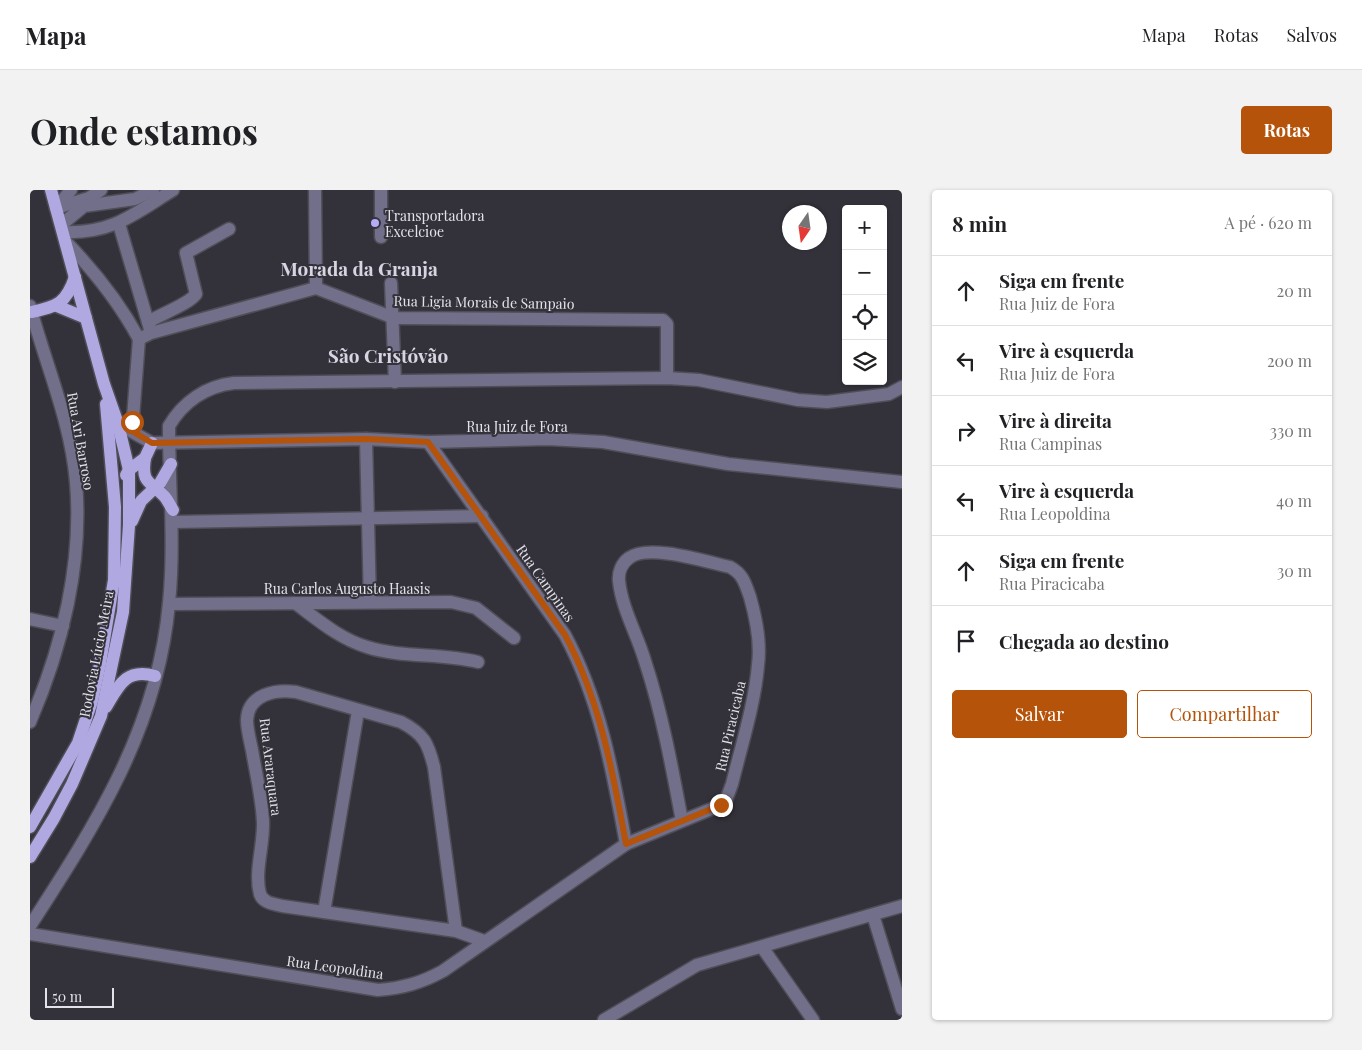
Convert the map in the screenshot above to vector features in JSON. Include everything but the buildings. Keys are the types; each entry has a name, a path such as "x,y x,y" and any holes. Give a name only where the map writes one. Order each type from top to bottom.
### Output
{"main road":[{"name":"Rodovia Lúcio Meira","path":"30,857 72,784 101,716 123,612 130,525 129,470 118,424 104,384 51,190"},
{"path":"57,306 70,292 76,278"},
{"path":"31,310 57,306 86,318"},
{"name":"Rodovia Lúcio Meira","path":"30,827 74,751 92,701 114,580 115,507 104,384"},
{"path":"152,443 145,458 144,471 147,482 164,496 173,516"},
{"path":"114,580 122,552 123,488 129,470 145,458"},
{"path":"130,525 141,501 166,475 170,464"},
{"path":"101,716 118,686 124,680 139,673 155,676"}],"street":[{"path":"56,208 71,190"},
{"path":"56,208 89,198 102,190"},
{"path":"64,234 84,206 135,199 153,190"},
{"path":"64,234 86,233 119,224 173,190"},
{"path":"150,328 316,288 315,190"},
{"path":"381,190 382,237"},
{"path":"119,224 150,328"},
{"path":"139,338 163,312 192,300 196,294 186,253 229,229"},
{"path":"64,234 114,297 139,338 132,431"},
{"path":"391,282 394,318 395,382"},
{"name":"Rua Ligia Morais de Sampaio","path":"316,288 394,318 663,320 667,324 667,378"},
{"name":"Rua Ari Barroso","path":"30,722 48,680 63,626 76,543 76,481 58,395 31,310"},
{"path":"30,926 80,849 115,787 144,719 155,676 169,604 173,516 169,426 196,396 215,386 234,383 667,378 699,380 798,400 827,402 890,394 902,387"},
{"path":"118,424 152,443"},
{"path":"366,439 370,602"},
{"name":"Rua Juiz de Fora","path":"152,443 366,439 428,442 548,439 603,442 728,464 902,482"},
{"name":"Rua Campinas","path":"428,442 565,635 577,658 596,710 612,766 626,844"},
{"path":"173,516 368,519 482,516"},
{"name":"Rua Piracicaba","path":"649,552 730,567 738,571 744,579 747,588 758,642 758,665 754,690 732,784 726,800 716,808 682,821 664,730 645,661 623,602 618,580 620,570 627,559 635,554 649,552"},
{"name":"Rua Carlos Augusto Haasis","path":"169,604 370,602 465,604 476,608 514,638"},
{"path":"295,603 345,638 367,647 388,652 457,657 478,662"},
{"path":"30,619 63,626"},
{"name":"Rua Araraquara","path":"456,931 434,767 430,749 416,730 401,722 281,690 264,694 254,703 247,720 262,807 260,896 267,902 282,906 456,931 484,941"},
{"path":"324,912 358,711"},
{"name":"Rua Leopoldina","path":"30,934 378,990 404,988 422,982 443,971 626,844 682,821"},
{"path":"604,1020 691,968 902,906"},
{"path":"873,914 902,1009"},
{"path":"762,947 813,1020"}],"place":[{"name":"Transportadora Excelcioe","path":"375,223"}],"district":[{"name":"Morada da Granja","path":"359,268"},
{"name":"São Cristóvão","path":"388,355"}],"route":[{"path":"132,422 132,431 152,443 366,439 428,442 565,635 577,658 596,710 612,766 626,844 721,805"}]}
